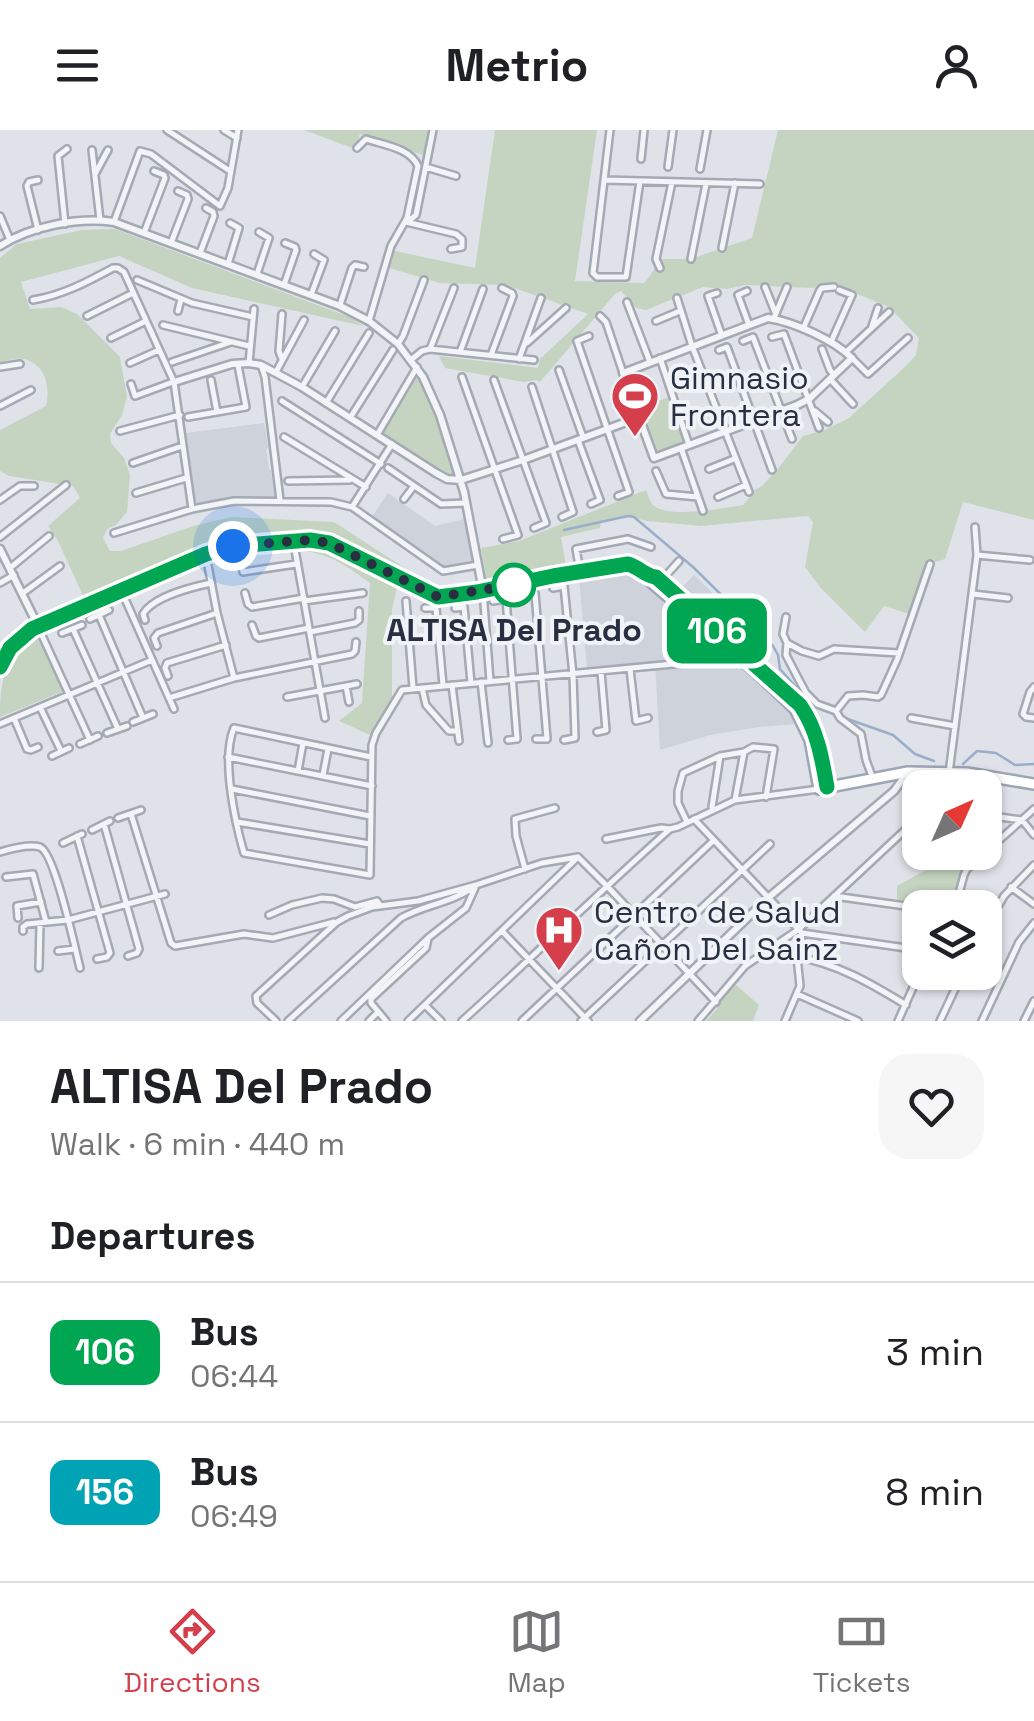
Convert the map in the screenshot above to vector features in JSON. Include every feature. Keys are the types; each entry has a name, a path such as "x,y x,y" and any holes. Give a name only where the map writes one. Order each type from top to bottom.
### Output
{"main road":[{"path":"0,667 18,640 38,626 233,546 319,540 340,546 438,597 628,564 659,584 795,709 815,750 823,788 902,773"},
{"path":"1002,779 1034,784"}],"street":[{"path":"167,130 230,171"},
{"path":"114,222 140,152 144,151 220,206 237,134 224,130"},
{"path":"357,148 370,130"},
{"path":"407,220 416,216 434,130"},
{"path":"610,130 593,274 598,277 626,276 640,181"},
{"path":"641,158 644,130"},
{"path":"668,167 673,130"},
{"path":"700,169 706,130"},
{"path":"366,139 409,154 416,159 418,174 407,220 392,246 369,321"},
{"path":"65,224 58,156 67,148"},
{"path":"92,150 100,220"},
{"path":"94,174 108,150"},
{"path":"426,167 456,176"},
{"path":"144,232 165,178 154,171"},
{"path":"38,180 27,186 38,230"},
{"path":"604,180 760,184"},
{"path":"660,268 656,259 672,182"},
{"path":"691,259 706,183"},
{"path":"722,248 735,184"},
{"path":"172,243 188,199 178,191"},
{"path":"200,254 214,216 206,208"},
{"path":"0,216 10,240"},
{"path":"407,220 456,234 462,239 462,247 450,249"},
{"path":"0,246 65,224 114,222 340,306 369,321 414,363 437,408 466,503 483,591 490,681"},
{"path":"228,264 240,228 230,222"},
{"path":"257,274 269,238 259,232"},
{"path":"284,242 296,250 284,285"},
{"path":"311,295 324,260 314,254"},
{"path":"34,300 52,297 113,268 122,270 174,382 184,416 182,446 192,509"},
{"path":"340,306 352,268 364,268"},
{"path":"137,280 181,299 253,317"},
{"path":"350,418 403,336 424,280"},
{"path":"765,287 775,316"},
{"path":"430,349 454,288"},
{"path":"491,356 513,296 502,288"},
{"path":"775,316 787,288"},
{"path":"802,330 820,290 836,288 852,295 831,342"},
{"path":"460,352 483,289"},
{"path":"747,291 738,295 750,325"},
{"path":"87,316 132,293"},
{"path":"717,293 708,296 722,336"},
{"path":"520,359 540,298"},
{"path":"677,298 748,489 718,498"},
{"path":"178,311 181,299"},
{"path":"627,302 650,362"},
{"path":"526,344 566,308"},
{"path":"870,331 878,308"},
{"path":"249,363 254,309"},
{"path":"656,321 680,311"},
{"path":"600,316 606,322 654,458 808,399 888,312"},
{"path":"282,314 282,360"},
{"path":"623,372 775,316 831,342 868,374 908,338"},
{"path":"276,372 304,320"},
{"path":"111,338 146,321"},
{"path":"163,325 249,346"},
{"path":"302,388 335,331"},
{"path":"326,403 369,333"},
{"path":"772,337 784,334 819,428"},
{"path":"589,336 578,341 629,492 618,496"},
{"path":"743,340 753,337 792,439"},
{"path":"172,362 230,342"},
{"path":"719,350 726,347 772,470"},
{"path":"822,349 832,377 854,404"},
{"path":"130,363 160,350"},
{"path":"378,435 422,351 534,360"},
{"path":"660,358 703,511"},
{"path":"0,366 20,364"},
{"path":"131,384 135,396 238,364 261,365 447,479 461,480 640,417"},
{"path":"120,432 246,406 238,364"},
{"path":"261,365 280,500"},
{"path":"559,370 600,500 590,504"},
{"path":"462,376 518,535 503,539"},
{"path":"211,380 216,412"},
{"path":"494,380 546,523 534,528"},
{"path":"532,387 574,512 562,517"},
{"path":"0,406 31,390"},
{"path":"282,400 381,464"},
{"path":"813,408 828,422"},
{"path":"284,437 366,487"},
{"path":"352,508 392,444"},
{"path":"133,464 182,446"},
{"path":"709,469 735,459"},
{"path":"388,468 444,505 466,503"},
{"path":"656,471 666,494 698,497"},
{"path":"136,493 186,478"},
{"path":"288,481 352,480"},
{"path":"0,500 20,486 34,486"},
{"path":"0,537 66,486"},
{"path":"404,499 414,486"},
{"path":"114,533 192,509 234,501 331,502 352,508 442,570 478,565"},
{"path":"949,770 977,555 975,526"},
{"path":"0,583 49,536"},
{"path":"580,571 576,549 628,539 652,547"},
{"path":"294,541 325,718"},
{"path":"0,548 90,740"},
{"path":"206,554 234,678"},
{"path":"977,555 1030,560"},
{"path":"659,584 679,561"},
{"path":"241,562 242,572 296,564"},
{"path":"838,714 848,696 880,697 930,564"},
{"path":"23,593 60,566"},
{"path":"145,620 146,607 181,591 212,583"},
{"path":"554,588 564,586 573,675 576,738 564,740"},
{"path":"121,590 174,709"},
{"path":"245,593 248,604 255,607 363,592"},
{"path":"524,594 535,593 547,738 536,739"},
{"path":"972,594 1008,598"},
{"path":"494,601 506,599 518,739 508,740"},
{"path":"406,601 413,688"},
{"path":"455,608 464,607 471,683"},
{"path":"425,608 436,608 443,686"},
{"path":"90,619 109,610"},
{"path":"252,625 259,638 356,623 358,611"},
{"path":"157,646 154,638 158,634 217,612"},
{"path":"99,615 144,718"},
{"path":"786,617 786,655 806,693 861,734 873,778"},
{"path":"62,634 82,624"},
{"path":"73,628 118,729"},
{"path":"169,698 234,678 352,654 356,642"},
{"path":"787,643 818,656 834,649 899,652"},
{"path":"168,676 167,662 226,646"},
{"path":"372,757 236,728 230,734 228,757 244,853 370,875 372,757 376,734 399,692 740,655"},
{"path":"0,724 152,660"},
{"path":"630,669 636,720 648,718"},
{"path":"597,732 606,730 601,672"},
{"path":"481,682 488,743"},
{"path":"286,697 356,684"},
{"path":"452,685 459,741"},
{"path":"346,686 349,702"},
{"path":"1034,687 1023,714 1034,718"},
{"path":"422,688 426,705 450,731 458,732"},
{"path":"40,707 60,752"},
{"path":"107,733 154,714"},
{"path":"14,718 27,749 38,746"},
{"path":"911,718 955,726"},
{"path":"80,744 98,736"},
{"path":"298,772 303,743"},
{"path":"766,797 774,749 753,747 688,770 682,776 678,803 690,821 714,840 800,931 902,947"},
{"path":"52,756 69,748"},
{"path":"322,776 328,749"},
{"path":"735,800 744,752"},
{"path":"712,810 720,756"},
{"path":"228,757 372,786"},
{"path":"640,1021 768,898 902,779"},
{"path":"462,1021 670,829 735,800 823,788"},
{"path":"232,789 370,816"},
{"path":"525,869 515,818 554,808"},
{"path":"960,890 967,869 1034,809"},
{"path":"118,818 141,810"},
{"path":"131,814 176,946 244,934 273,938 338,922 380,905 418,901 542,863 578,857"},
{"path":"1002,817 1022,820 1034,835"},
{"path":"237,822 370,844"},
{"path":"92,830 107,823 139,949 128,956"},
{"path":"606,839 670,829"},
{"path":"698,1021 746,966 800,931 902,833"},
{"path":"64,843 79,835 110,954 97,959"},
{"path":"522,1021 714,840"},
{"path":"502,931 584,1020 770,844"},
{"path":"0,852 35,847 50,859 80,968"},
{"path":"578,857 716,1002"},
{"path":"408,1021 578,857"},
{"path":"1002,898 1034,865"},
{"path":"6,877 33,874 43,922 39,968"},
{"path":"341,1021 428,938 466,908 476,886"},
{"path":"288,1021 401,918 476,886"},
{"path":"1011,886 1034,904"},
{"path":"24,931 24,925 68,920 161,895"},
{"path":"834,896 902,905"},
{"path":"269,916 292,905 322,898 355,907 377,901 380,905"},
{"path":"18,918 17,906 41,902"},
{"path":"276,1021 256,996 338,922"},
{"path":"982,1021 1015,950 1034,923"},
{"path":"784,1021 800,986 796,957 800,931"},
{"path":"386,1021 370,1001 426,948 428,938"},
{"path":"58,951 76,949"},
{"path":"796,957 821,961 906,1005"},
{"path":"898,1021 912,990"},
{"path":"941,1021 956,990"},
{"path":"797,994 858,1021"},
{"path":"1024,1021 1034,1000"},
{"path":"425,1005 441,1021"},
{"path":"828,1020 833,1009"},
{"path":"369,1021 378,1012"}],"shaded area":[{"path":"264,423 275,497 234,497 196,504 186,433"},
{"path":"388,493 435,526 464,519 473,564 445,568 371,518"},
{"path":"619,571 631,574 667,603 694,575 763,642 741,667 798,724 710,735 660,750 655,662 587,668 579,577"}],"green space":[{"path":"304,130 429,130 423,155 360,134 355,149"},
{"path":"495,130 597,130 575,281 644,283 662,259 691,259 752,238 778,130 1034,130 1034,520 963,502 945,559 929,564 913,615 884,606 865,632 805,567 813,522 808,516 701,526 627,516 601,522 600,528 561,537 566,566 487,584 481,548 519,541 646,490 653,505 670,511 743,505 803,436 849,418 906,366 916,355 919,338 889,307 833,284 812,288 703,287 646,310 636,308 621,291 540,382 445,368 439,356 538,368 540,359 588,314 506,285 440,283 389,268 395,251 475,268"},
{"path":"115,229 352,318 363,326 192,288 119,256 21,282 30,309 61,307 77,314 120,357 127,397 110,434 111,443 124,458 130,475 127,512 107,529 103,538 110,551 232,517 334,522 437,589 351,543 327,536 220,545 85,600 48,526 80,498 73,486 9,476 0,471 0,430 46,406 47,392 42,372 32,362 19,358 0,362 0,258 17,244 82,230"},
{"path":"420,372 438,415 458,477 383,433"},
{"path":"669,397 684,442 658,453 640,408"},
{"path":"325,549 397,587 392,609 392,702 370,735 339,721 362,703 370,583 331,558 303,551"},
{"path":"36,636 64,691 0,717 6,671 17,652"},
{"path":"926,870 962,870 955,890 902,890 902,903 897,902 897,886"},
{"path":"736,985 759,1005 753,1021 706,1021 717,1009 717,1002"}],"waterway":[{"path":"564,530 634,517 693,567 773,646 780,669 813,706 835,714"},
{"path":"842,717 893,735 915,754 934,761"},
{"path":"963,764 977,751 996,753 1015,765 1034,764"}],"bus line":[{"name":"106","path":"0,667 10,648 26,632 186,562 233,546 319,540 340,546 438,597 628,564 656,577 800,705 818,742 827,787"}],"place":[{"name":"Gimnasio Frontera","path":"635,438"},
{"name":"ALTISA Del Prado","path":"514,585"},
{"name":"Centro de Salud Cañon Del Sainz","path":"559,972"}],"route":[{"path":"233,546 319,540 340,546 438,597 514,585"}]}
